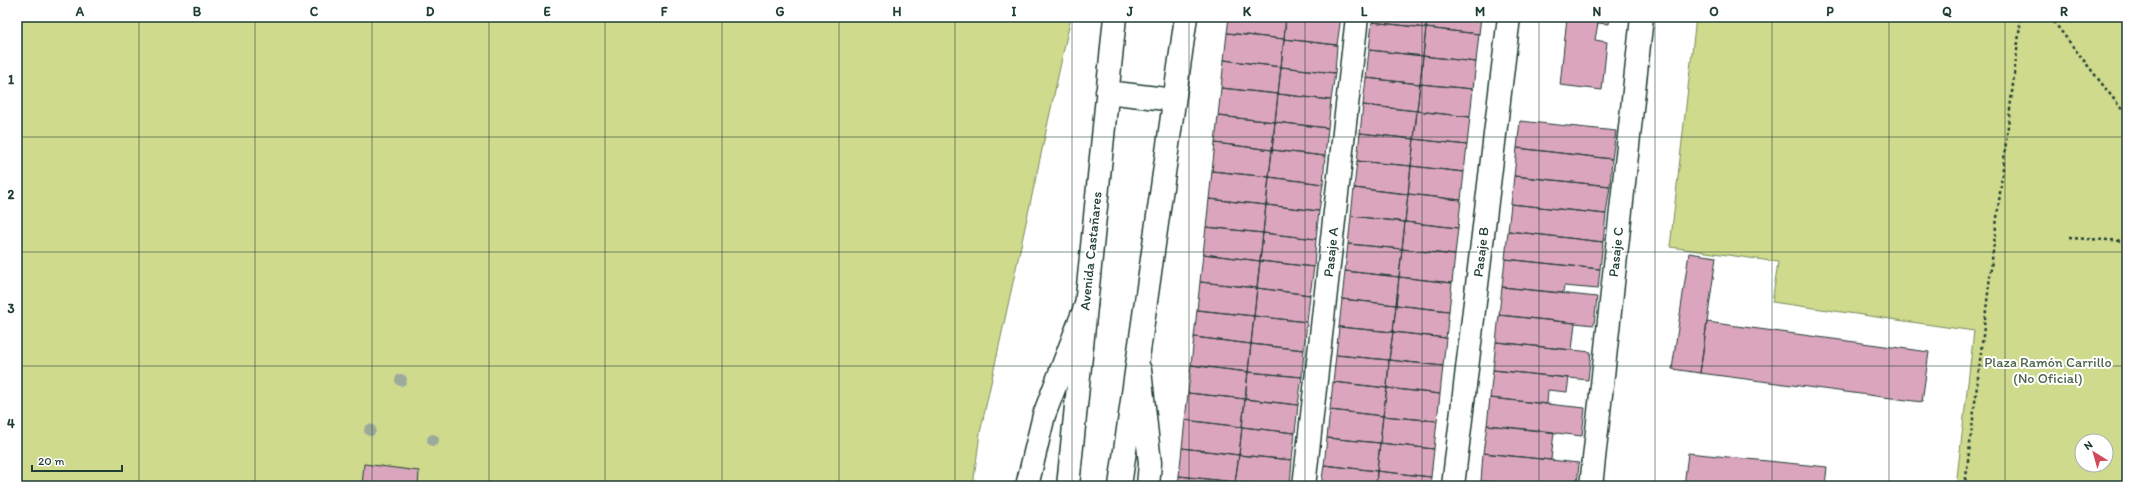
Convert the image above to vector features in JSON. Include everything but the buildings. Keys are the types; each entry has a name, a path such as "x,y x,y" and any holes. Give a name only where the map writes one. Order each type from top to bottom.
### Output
{"main road":[{"name":"Avenida Castañares","path":"1068,486 1115,17"},
{"path":"1120,486 1138,346 1186,17"},
{"name":"Pasaje A","path":"1304,486 1357,17"},
{"name":"Pasaje B","path":"1453,486 1509,17"},
{"name":"Pasaje C","path":"1591,486 1642,17"},
{"path":"1107,92 1174,100"},
{"path":"1027,486 1044,415 1086,305"},
{"path":"1138,346 1150,463 1148,486"}],"path":[{"path":"1965,486 2021,17"},
{"path":"2050,17 2127,116"},
{"path":"2069,238 2127,241"}],"green space":[{"path":"17,17 1071,17 980,433 973,486 17,486"},
{"name":"Plaza Ramón Carrillo (No Oficial)","path":"1696,17 2127,17 2127,486 1956,486 1974,331 1772,302 1778,262 1670,247"}]}
